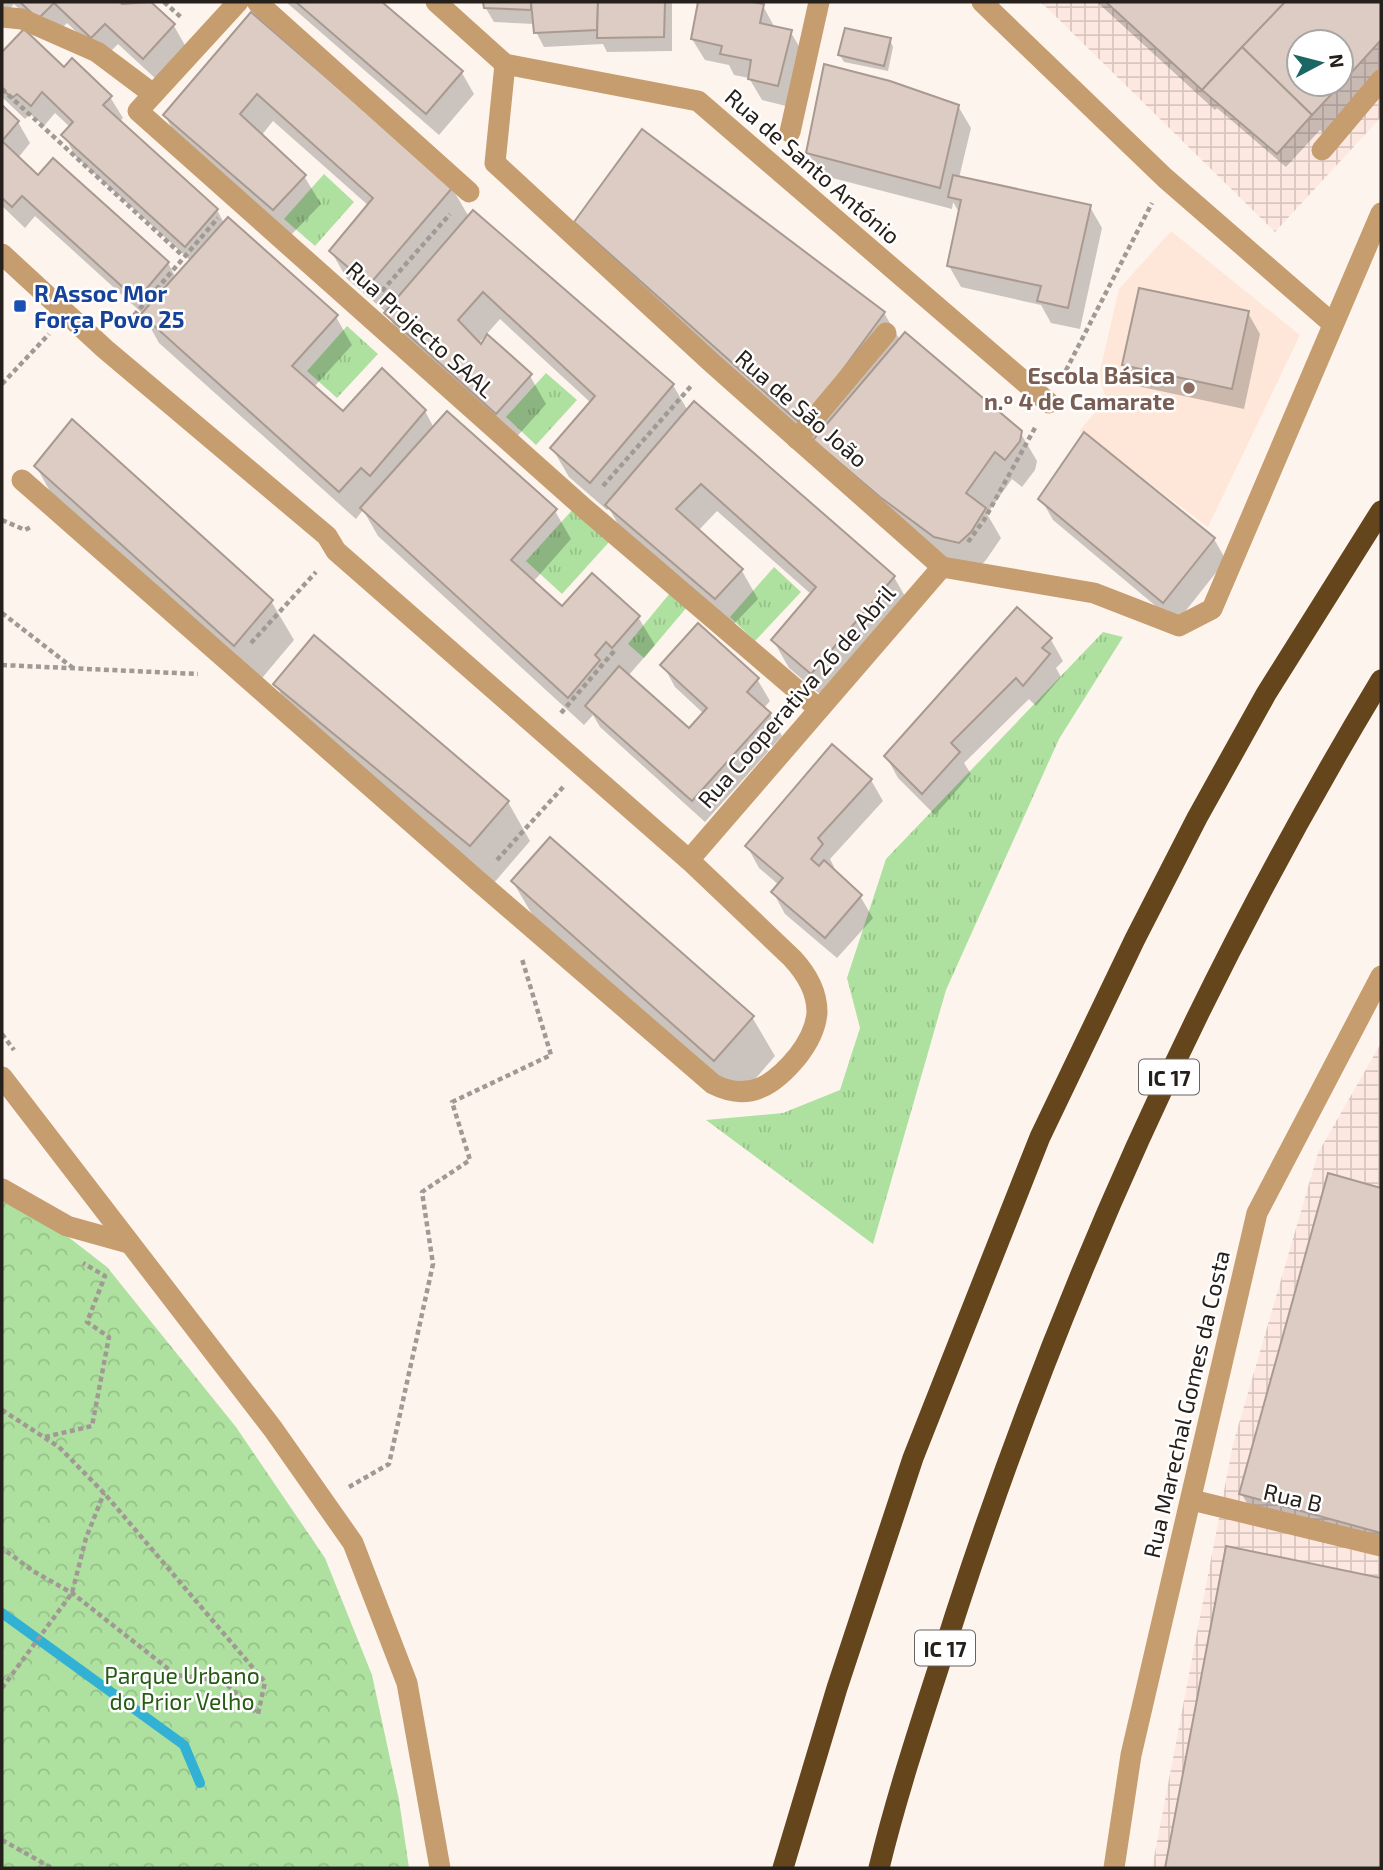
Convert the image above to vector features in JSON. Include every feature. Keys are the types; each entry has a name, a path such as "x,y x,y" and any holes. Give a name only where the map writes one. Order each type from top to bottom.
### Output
{"highway":[{"path":"783,1868 837,1688 913,1458 1040,1137 1135,939 1197,818 1266,694 1381,511"},
{"name":"IC 17","path":"879,1868 895,1803 995,1493 1053,1339 1095,1238 1211,985 1333,760 1381,680"}],"street":[{"path":"2,17 22,19 97,52 153,94 238,2"},
{"path":"257,2 469,192"},
{"path":"436,2 505,64"},
{"path":"790,132 819,2"},
{"path":"982,2 1165,178 1333,324"},
{"name":"Rua de São João","path":"505,64 495,163 712,363 942,567"},
{"name":"Rua de Santo António","path":"505,64 698,101 1049,403"},
{"path":"1322,150 1381,80"},
{"name":"Rua Projecto SAAL","path":"153,94 138,111 584,508 819,709"},
{"path":"942,567 1094,593 1179,626 1212,609 1381,213"},
{"path":"2,254 105,349 327,536 336,551 689,860 792,958 803,970 812,987 817,1013 808,1043 782,1076 761,1088 735,1091 723,1090 713,1084 22,480"},
{"path":"797,439 886,333"},
{"name":"Rua Cooperativa 26 de Abril","path":"689,860 942,567"},
{"name":"Rua Marechal Gomes da Costa","path":"1114,1868 1131,1755 1257,1213 1381,976"},
{"path":"2,1077 273,1429 353,1543 407,1684 440,1868"},
{"path":"2,1189 67,1226 128,1242"},
{"name":"Rua B","path":"1192,1500 1381,1546"}],"path":[{"path":"2,89 183,256"},
{"path":"942,567 966,545 984,520 1049,403 1165,178"},
{"path":"363,313 469,192"},
{"path":"105,349 183,256 236,200"},
{"path":"2,384 67,316"},
{"path":"584,508 712,363"},
{"path":"2,665 212,674 231,665 293,595"},
{"path":"2,613 74,668"},
{"path":"544,733 615,650"},
{"path":"478,881 582,766"},
{"path":"324,1502 389,1464 433,1264 422,1192 470,1160 452,1102 551,1055 521,956"},
{"path":"44,1437 92,1426 109,1337 87,1322 105,1276"},
{"path":"2,1409 59,1447 104,1493 265,1682 258,1713 223,1681 176,1675 72,1592 33,1571 2,1548"},
{"path":"2,1688 72,1592 86,1538 104,1493"},
{"path":"2,1840 52,1868"}],"shaded area":[{"path":"1041,2 1381,2 1381,117 1275,232"},
{"name":"Escola Básica n.º 4 de Camarate","path":"1171,231 1300,335 1208,527 1079,431 1106,400 1099,375 1119,289"},
{"path":"1381,1043 1381,1868 1152,1868 1233,1444 1318,1153"}],"green space":[{"path":"324,174 354,202 315,246 284,219"},
{"path":"347,326 378,354 337,398 307,371"},
{"path":"546,373 577,400 536,445 506,417"},
{"path":"574,508 610,541 562,594 526,561"},
{"path":"774,567 801,592 755,641 730,617"},
{"path":"670,593 687,607 644,658 628,644"},
{"path":"1103,632 1123,637 1059,739 946,990 873,1244 706,1120 783,1113 840,1090 860,1028 847,978 886,859"},
{"name":"Parque Urbano do Prior Velho","path":"2,1201 67,1236 107,1267 236,1427 325,1558 372,1675 399,1800 409,1868 2,1868"}],"building":[{"path":"20,2 151,2 175,24 143,59 105,24 91,38 54,3 38,19"},
{"path":"296,2 382,2 463,71 426,114"},
{"path":"483,2 531,2 531,10 484,8"},
{"path":"531,2 598,2 597,30 534,33"},
{"path":"598,2 665,2 664,37 597,38"},
{"path":"698,2 764,4 760,23 792,30 778,86 748,79 751,60 720,54 722,46 691,39"},
{"path":"1106,2 1285,2 1202,90"},
{"path":"1285,2 1381,2 1381,40 1355,69 1355,28 1285,28 1285,89 1242,47"},
{"path":"251,12 453,187 369,285 329,251 373,198 257,94 240,114 306,175 273,210 163,115"},
{"path":"845,28 891,38 884,66 838,55"},
{"path":"24,29 64,67 72,58 112,96 103,105 218,209 185,247 61,135 73,122 42,92 31,106 17,94 12,98 2,89 2,52"},
{"path":"1242,47 1285,89 1285,98 1294,98 1312,115 1277,154 1202,90"},
{"path":"824,64 890,81 959,105 940,188 806,153"},
{"path":"1294,98 1328,98 1312,115"},
{"path":"2,105 19,121 2,141"},
{"path":"642,129 885,312 802,425 574,222"},
{"path":"2,141 38,175 53,158 169,262 137,300 22,196 12,207 2,198"},
{"path":"953,175 1091,205 1068,308 1037,301 1041,286 947,266 961,200 948,197"},
{"path":"473,210 674,384 590,483 550,448 595,396 483,292 458,320 481,344 487,334 532,374 496,414 384,313"},
{"path":"228,217 338,315 292,366 343,411 382,368 426,410 370,476 361,468 339,492 141,314"},
{"path":"1139,288 1249,311 1232,389 1122,365"},
{"path":"905,332 1022,431 1020,441 1005,460 995,452 966,493 986,508 971,532 959,543 934,537 880,497 813,440"},
{"path":"694,401 895,576 811,674 771,640 816,587 701,484 676,509 743,569 715,599 605,505"},
{"path":"447,411 557,509 511,560 562,606 592,573 640,616 612,648 606,642 595,655 600,660 568,698 360,508"},
{"path":"72,419 273,600 234,646 34,466"},
{"path":"1084,432 1215,538 1163,603 1038,499"},
{"path":"1017,607 1052,638 1042,648 1050,654 1023,686 1016,678 951,743 960,752 922,794 884,756"},
{"path":"698,623 759,678 747,692 771,713 692,801 585,706 619,666 689,728 707,708 660,665"},
{"path":"314,635 509,801 470,846 273,684"},
{"path":"832,744 872,779 818,838 823,844 811,859 819,866 824,860 862,895 825,938 771,892 783,878 745,846"},
{"path":"550,837 754,1016 714,1061 511,881"},
{"path":"1328,1173 1381,1188 1381,1533 1239,1494"},
{"path":"1226,1546 1381,1578 1381,1868 1165,1868"}],"waterway":[{"path":"2,1613 184,1745 200,1783"}],"place":[{"name":"R Assoc Mor Força Povo 25","path":"20,306"},
{"name":"Escola Básica n.º 4 de Camarate","path":"1189,388"}]}
